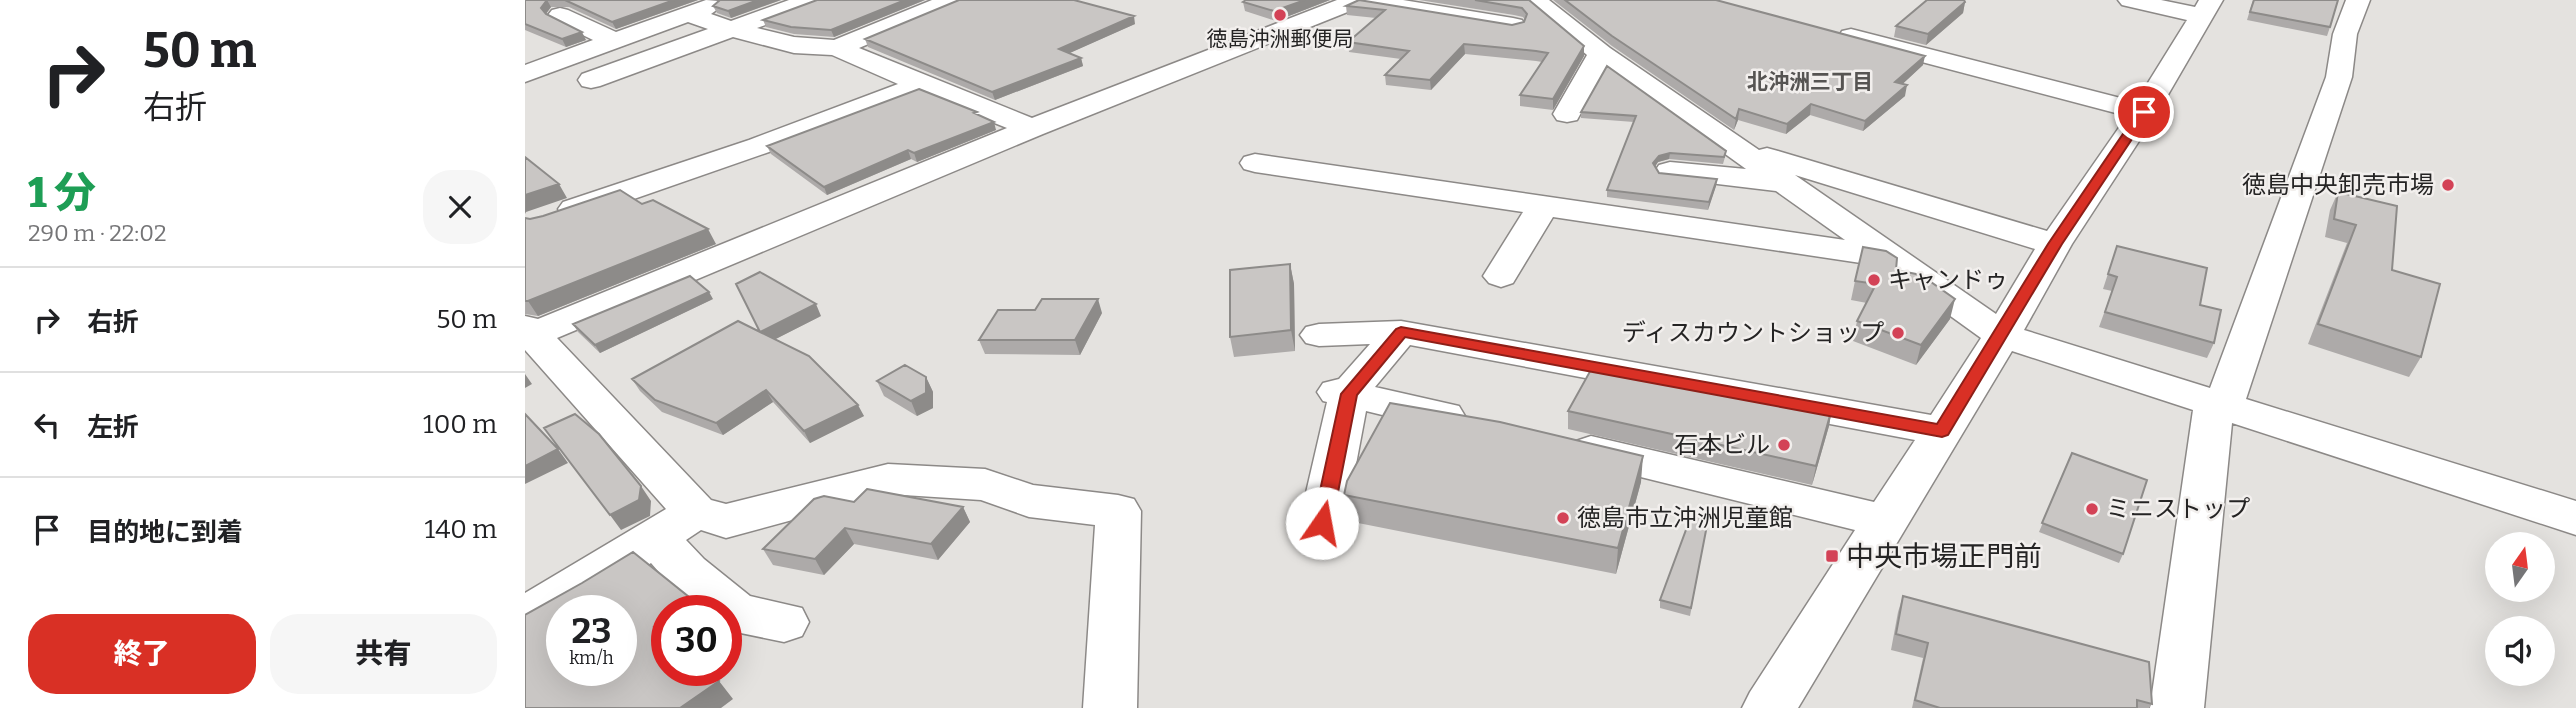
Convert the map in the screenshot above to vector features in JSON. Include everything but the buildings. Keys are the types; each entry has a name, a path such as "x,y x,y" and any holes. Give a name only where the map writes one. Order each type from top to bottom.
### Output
{"street":[{"path":"525,74 615,41 684,8 726,0"},
{"path":"591,80 811,0"},
{"path":"837,48 952,0"},
{"path":"1110,708 1118,511 1029,501 985,485 888,479 726,521 695,512 528,333 1033,128 1358,0 1513,25"},
{"path":"1769,708 2002,335 2055,244 2144,112 2206,8 2130,0"},
{"path":"2177,708 2219,404 2339,77 2345,34 2358,0"},
{"path":"1553,6 1601,54 2002,335 2576,518"},
{"path":"684,8 729,29 794,45 837,48 987,113 1033,128"},
{"path":"560,15 615,41"},
{"path":"1832,31 2144,112"},
{"path":"1567,114 1601,54"},
{"path":"551,216 759,146 923,84"},
{"path":"1741,150 2055,244"},
{"path":"1255,163 1890,257"},
{"path":"1670,171 1785,182"},
{"path":"1501,276 1544,205"},
{"path":"1318,335 1401,332 1942,431"},
{"path":"1322,523 1343,393 1401,332"},
{"path":"1343,393 1483,425"},
{"path":"1550,441 1885,521"},
{"path":"525,616 570,591 695,512"},
{"path":"655,537 687,572 737,614 784,622"}],"place":[{"name":"徳島沖洲郵便局","path":"1280,15"},
{"name":"徳島中央卸売市場","path":"2448,185"},
{"name":"キャンドゥ","path":"1874,280"},
{"name":"ディスカウントショップ","path":"1898,333"},
{"name":"石本ビル","path":"1784,445"},
{"name":"ミニストップ","path":"2092,509"},
{"name":"徳島市立沖洲児童館","path":"1563,518"},
{"name":"中央市場正門前","path":"1832,556"}],"district":[{"name":"北沖洲三丁目","path":"1810,82"}],"route":[{"path":"1322,523 1349,394 1401,332 1942,431 2055,244 2144,112"}]}
